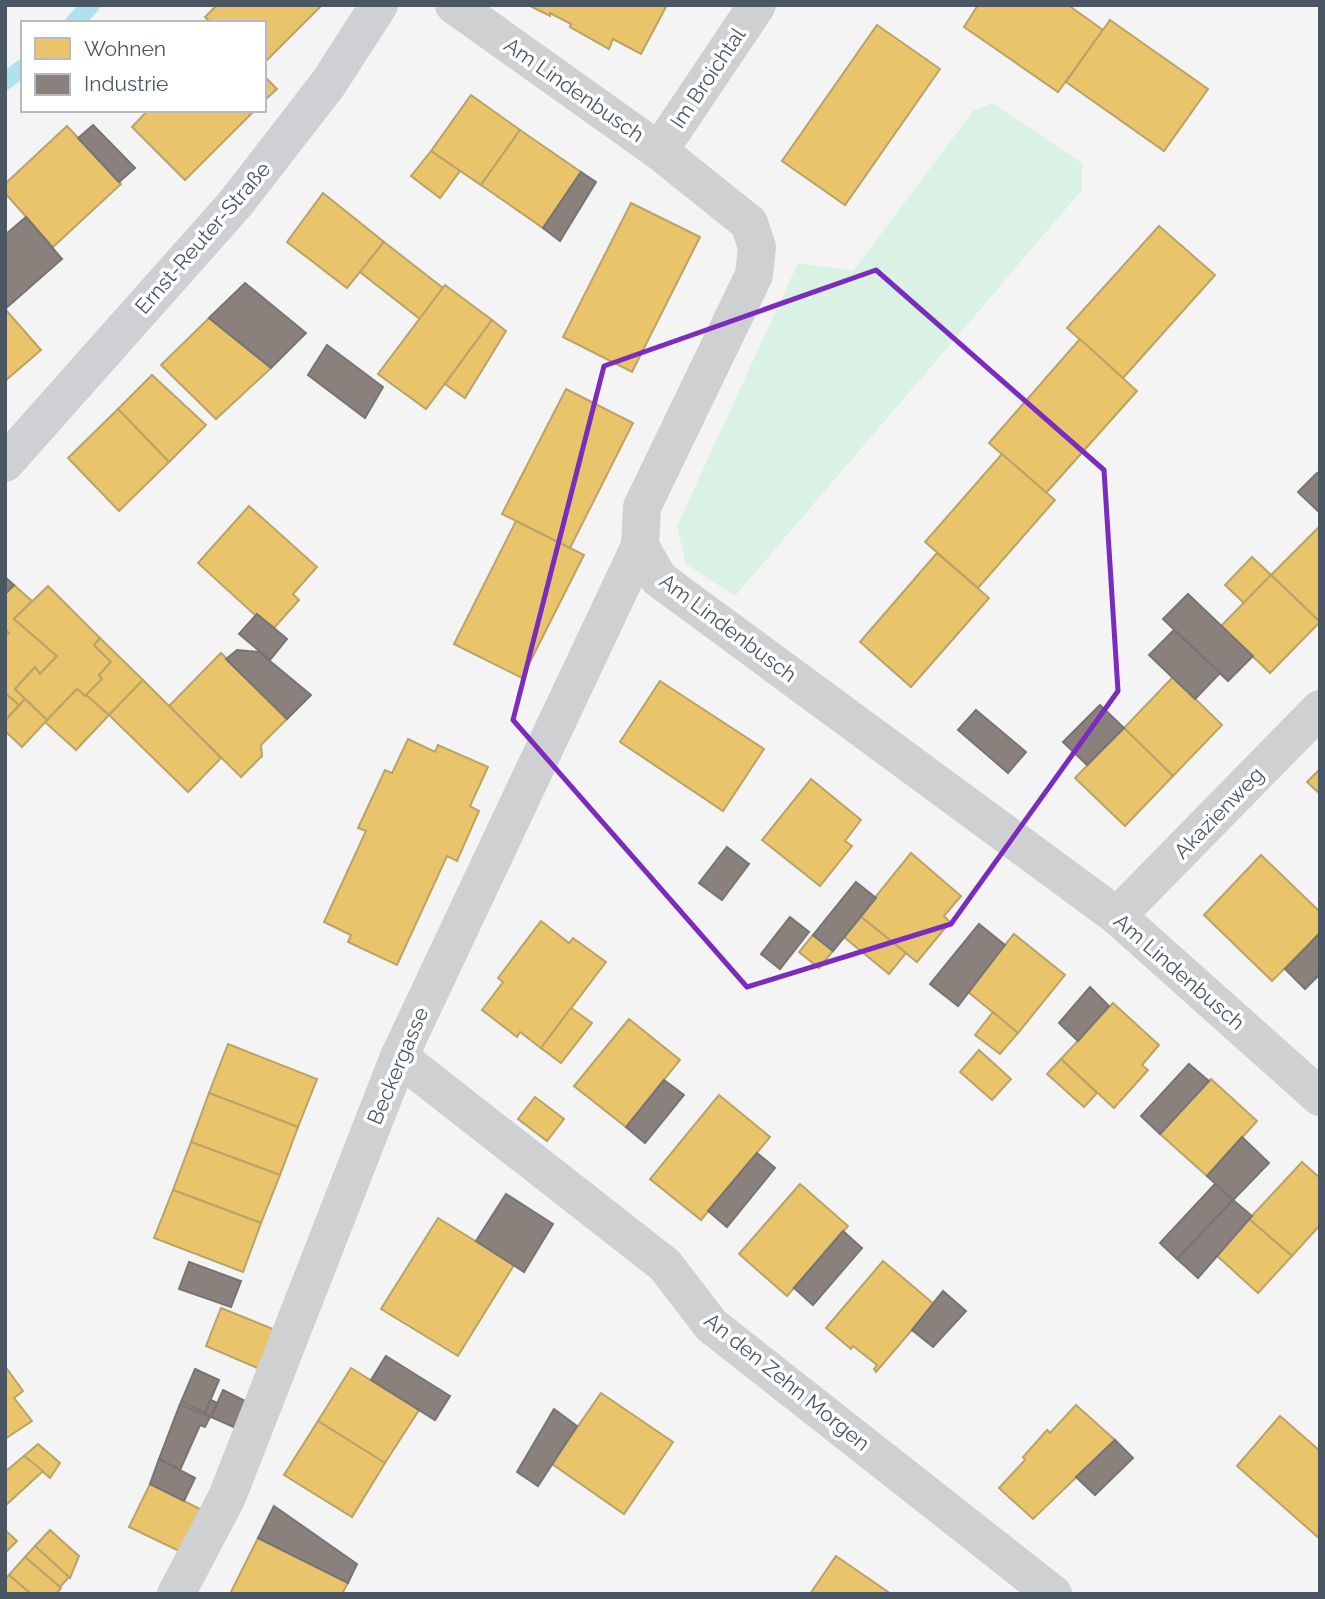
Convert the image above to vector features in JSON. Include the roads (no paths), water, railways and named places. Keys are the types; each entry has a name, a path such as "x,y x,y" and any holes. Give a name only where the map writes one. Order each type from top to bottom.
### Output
{"street":[{"name":"Ernst-Reuter-Straße","path":"7,458 235,204 328,84 379,5"},
{"name":"Am Lindenbusch","path":"454,5 659,151 749,223 757,247 754,275 642,507 640,546 659,579 1117,916 1320,1097"},
{"name":"Im Broichtal","path":"659,151 757,5"},
{"name":"Beckergasse","path":"176,1594 227,1497 399,1057 640,546"},
{"name":"Akazienweg","path":"1117,916 1320,709"},
{"name":"An den Zehn Morgen","path":"399,1057 665,1265 711,1325 1053,1594"}],"waterway":[{"path":"76,21 91,5"},
{"path":"5,81 21,69"}]}
